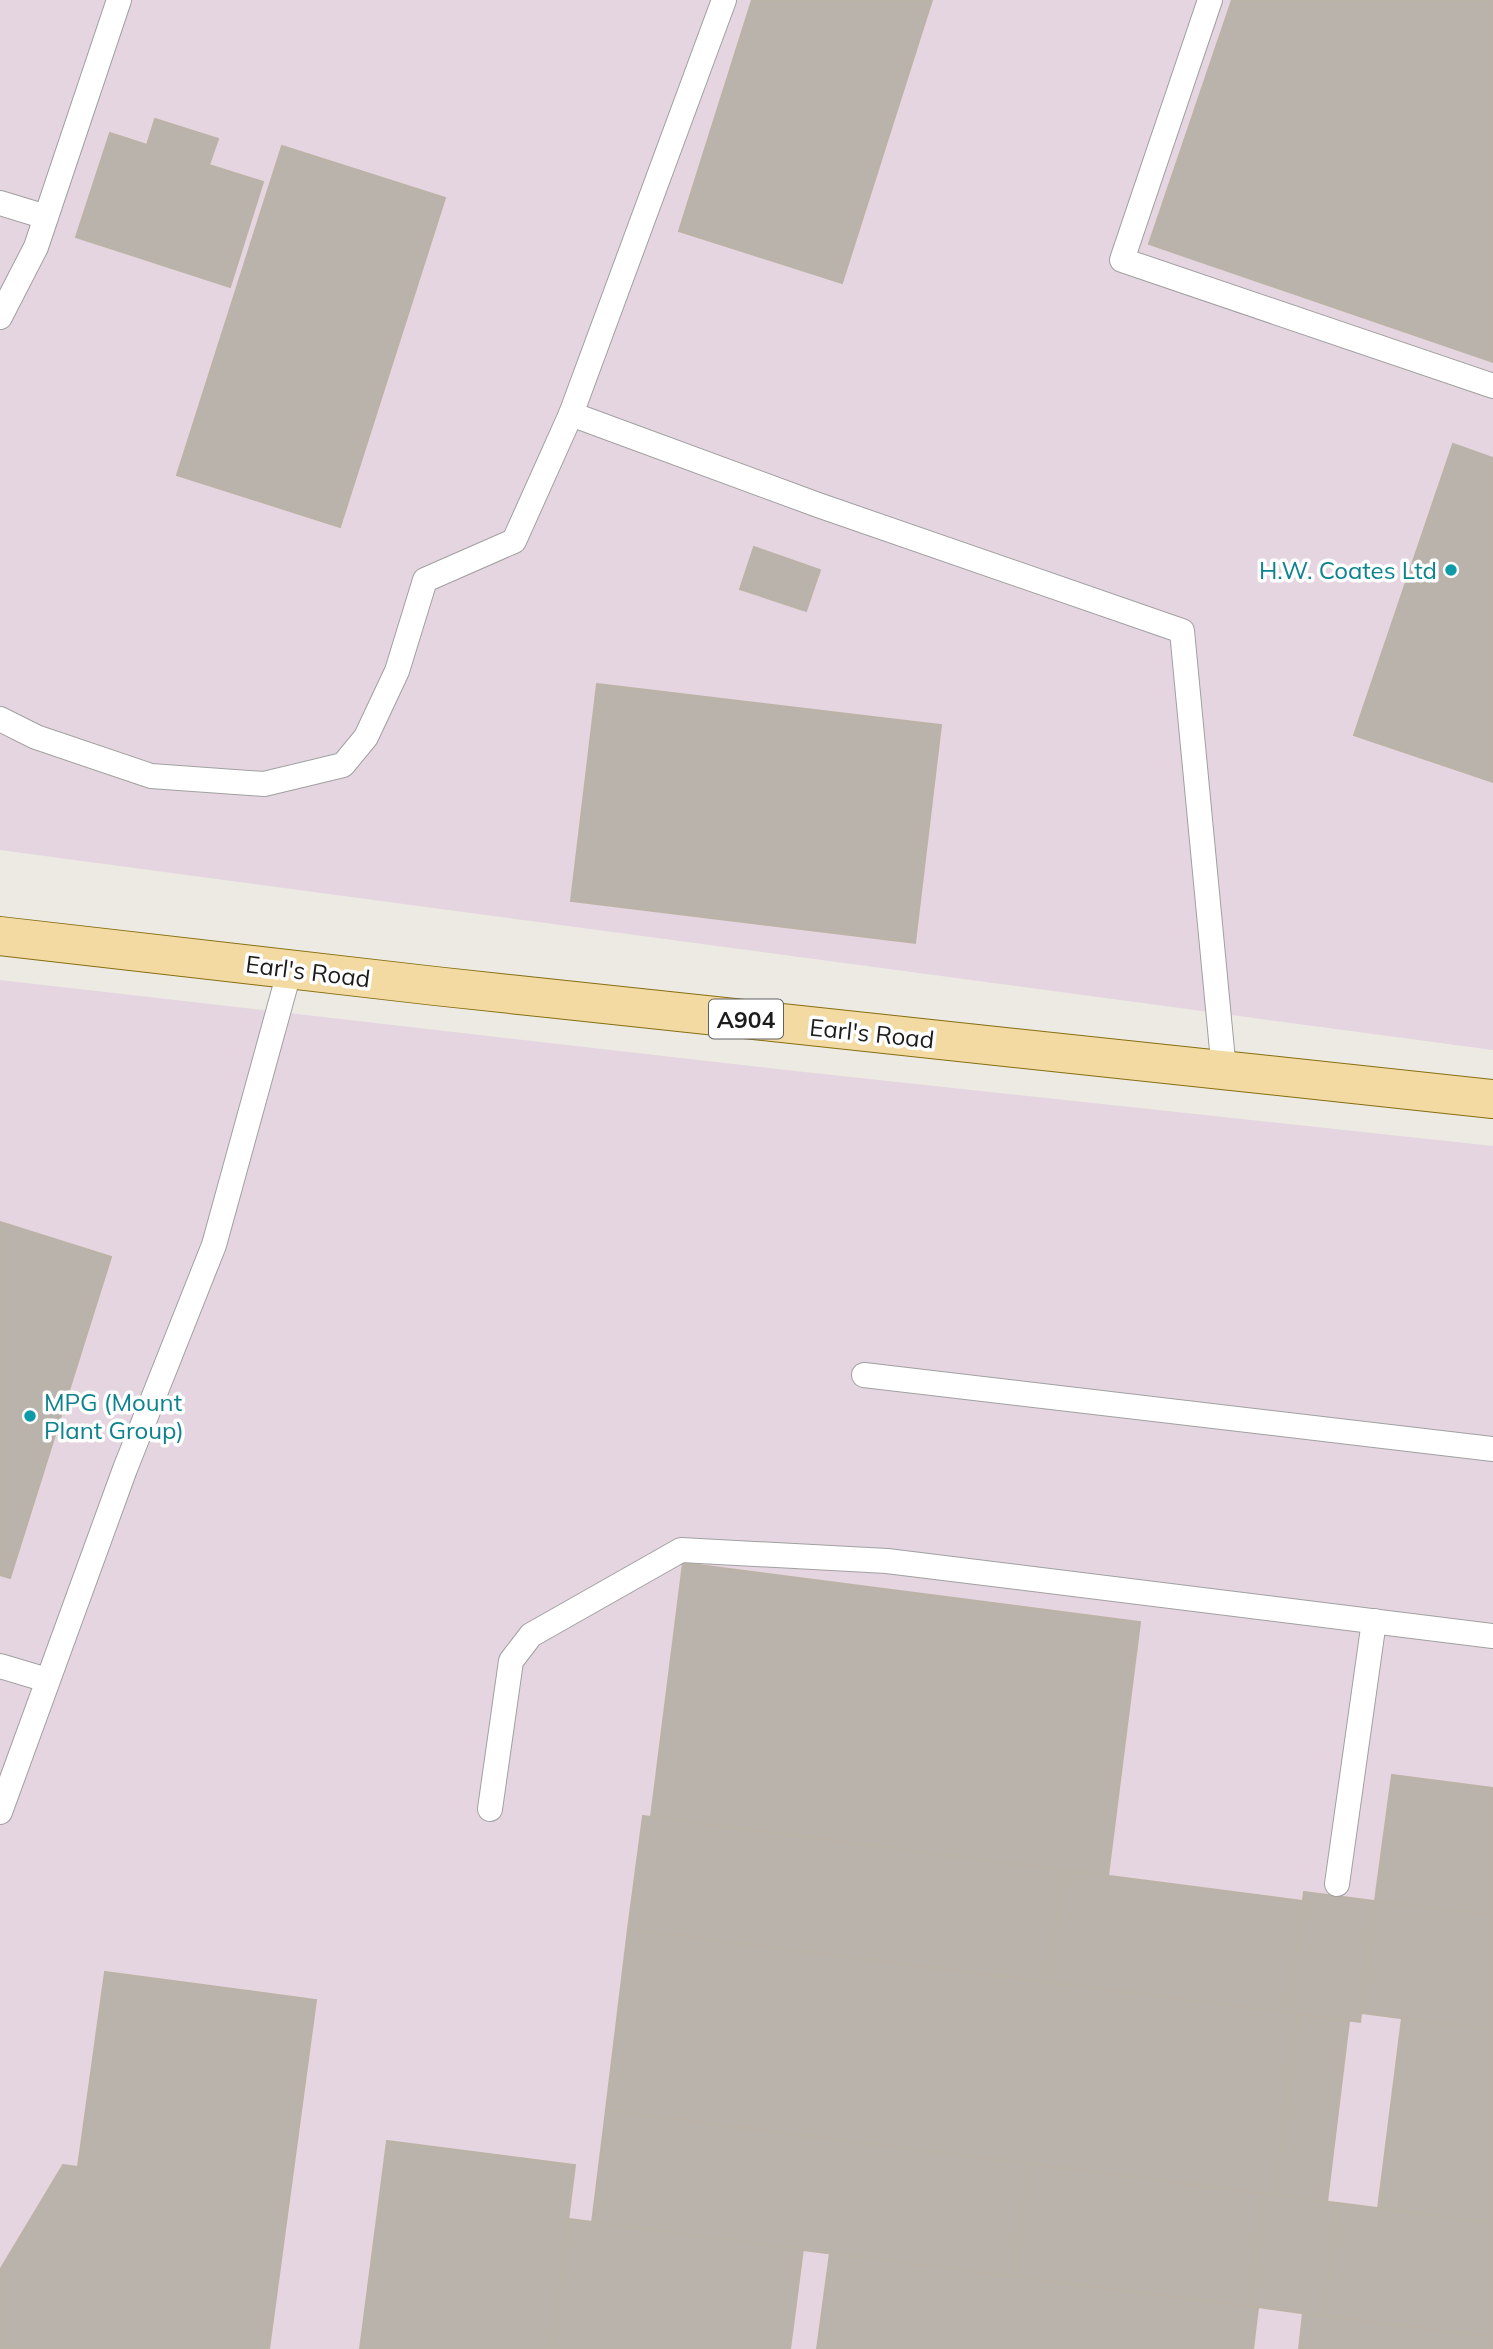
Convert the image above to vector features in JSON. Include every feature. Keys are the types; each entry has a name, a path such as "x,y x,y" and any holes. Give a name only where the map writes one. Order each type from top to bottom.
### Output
{"main road":[{"name":"Earl's Road","path":"0,936 1493,1099"}],"lane":[{"path":"0,317 36,247 119,0"},
{"path":"0,719 36,737 151,776 264,784 343,765 366,737 397,671 425,580 514,541 571,414 724,0"},
{"path":"1210,0 1122,260 1493,386"},
{"path":"0,202 47,217"},
{"path":"571,414 818,505 1182,631 1224,1071"},
{"path":"0,1812 125,1469 214,1245 290,969"},
{"path":"864,1375 1493,1449"},
{"path":"490,1809 511,1661 531,1635 681,1550 887,1561 1493,1636"},
{"path":"1338,1884 1374,1621"},
{"path":"0,1666 47,1680"}],"shaded area":[{"path":"0,0 1493,0 1493,1050 0,850"},
{"path":"0,980 795,1071 1493,1146 1493,2349 0,2349"}],"building":[{"path":"752,0 932,0 842,283 679,231"},
{"path":"1232,0 1493,0 1493,362 1149,244"},
{"path":"155,119 218,139 209,165 263,182 230,287 76,237 110,133 147,145"},
{"path":"282,146 445,198 340,527 177,475"},
{"name":"H.W. Coates Ltd","path":"1453,444 1493,458 1493,782 1354,735"},
{"path":"754,547 820,570 806,611 740,589"},
{"path":"597,684 941,725 915,943 571,901"},
{"name":"MPG (Mount Plant Group)","path":"0,1222 111,1257 10,1578 0,1575"},
{"path":"683,1563 1140,1622 1108,1876 651,1817"},
{"path":"1392,1775 1493,1788 1491,1915 1375,1901"},
{"path":"643,1816 1063,1870 1049,1982 628,1929"},
{"path":"1063,1870 1303,1901 1289,2013 1049,1982"},
{"path":"1304,1892 1375,1901 1360,2022 1289,2013"},
{"path":"1493,1896 1493,2030 1361,2013 1375,1901 1491,1915"},
{"path":"628,1929 1298,2014 1275,2195 606,2110"},
{"path":"105,1972 316,2000 269,2349 0,2349 0,2270 63,2165 78,2167"},
{"path":"1298,2014 1349,2021 1327,2202 1275,2195"},
{"path":"1402,2018 1493,2030 1493,2223 1378,2209"},
{"path":"606,2110 1029,2164 1014,2277 592,2223"},
{"path":"387,2141 575,2165 552,2349 360,2349"},
{"path":"1029,2164 1264,2194 1250,2306 1014,2277"},
{"path":"1264,2194 1338,2203 1324,2316 1250,2306"},
{"path":"1338,2203 1493,2223 1493,2337 1324,2316"},
{"path":"569,2219 803,2249 790,2349 552,2349"},
{"path":"830,2253 1258,2308 1253,2349 817,2349"},
{"path":"1303,2313 1493,2337 1493,2349 1299,2349"}],"place":[{"name":"H.W. Coates Ltd","path":"1451,570"},
{"name":"MPG (Mount Plant Group)","path":"30,1416"}]}
